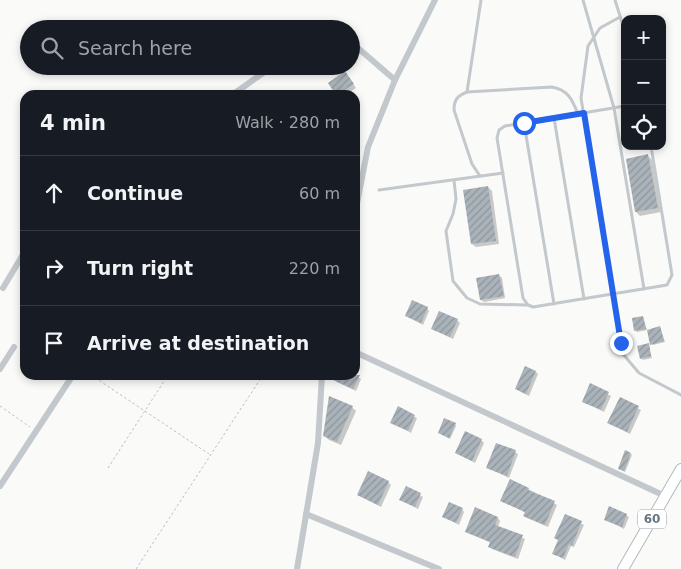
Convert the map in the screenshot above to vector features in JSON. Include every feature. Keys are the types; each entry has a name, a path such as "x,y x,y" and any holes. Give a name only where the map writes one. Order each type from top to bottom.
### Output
{"highway":[{"name":"60","path":"623,569 681,468"}],"street":[{"path":"360,188 368,146 394,80 435,0"},
{"path":"360,50 394,80"},
{"path":"239,90 260,75"},
{"path":"3,288 20,259"},
{"path":"0,369 14,348"},
{"path":"360,354 666,496"},
{"path":"0,486 70,380"},
{"path":"297,569 318,443 322,380"},
{"path":"306,514 439,569"}],"lane":[{"path":"467,92 481,0"},
{"path":"583,0 614,108 644,289"},
{"path":"615,0 621,20"},
{"path":"620,17 600,28 588,46 582,88 584,113 615,294 623,354 639,373 681,395"},
{"path":"480,176 472,164 454,110 454,102 458,96 467,92 552,87 562,89 569,94 578,114"},
{"path":"528,305 523,298 497,138 499,130 505,126 621,107"},
{"path":"554,118 584,299"},
{"path":"524,123 554,304"},
{"path":"454,180 456,199 453,214 446,231 453,281 468,298 480,304 528,305 533,307 554,304 667,286 672,278 653,150"},
{"path":"379,190 503,173"}],"path":[{"path":"98,380 210,454"},
{"path":"108,468 165,380"},
{"path":"136,569 260,380"},
{"path":"0,406 37,431"}],"building":[{"path":"339,75 348,75 354,84 344,90 333,90 328,83"},
{"path":"648,154 658,208 635,212 626,159"},
{"path":"488,186 496,241 471,244 463,190"},
{"path":"499,274 504,296 480,300 476,278"},
{"path":"412,300 428,307 421,323 405,316"},
{"path":"439,311 458,319 450,337 431,329"},
{"path":"643,316 646,329 634,331 632,318"},
{"path":"660,326 664,341 650,345 647,330"},
{"path":"649,343 651,356 640,359 637,346"},
{"path":"525,366 536,371 526,394 515,389"},
{"path":"333,380 358,380 353,389"},
{"path":"590,383 609,392 601,410 582,402"},
{"path":"329,396 353,406 337,442 323,436"},
{"path":"620,397 639,406 627,432 607,423"},
{"path":"398,406 415,415 408,431 390,423"},
{"path":"444,418 456,423 449,438 438,433"},
{"path":"465,431 482,439 472,461 455,453"},
{"path":"496,443 516,450 507,476 486,468"},
{"path":"625,450 631,453 624,471 618,469"},
{"path":"368,471 389,481 378,505 357,495"},
{"path":"510,479 529,488 528,490 555,501 545,525 523,516 525,512 500,501"},
{"path":"406,486 421,493 415,507 399,500"},
{"path":"449,502 463,508 456,523 442,517"},
{"path":"609,506 627,514 622,527 604,520"},
{"path":"475,507 498,517 495,525 523,535 515,557 488,547 490,542 465,532"},
{"path":"565,514 582,521 572,546 569,544 563,558 552,554 558,540 554,538"}],"route":[{"path":"524,123 584,113 615,294 621,343"}]}
